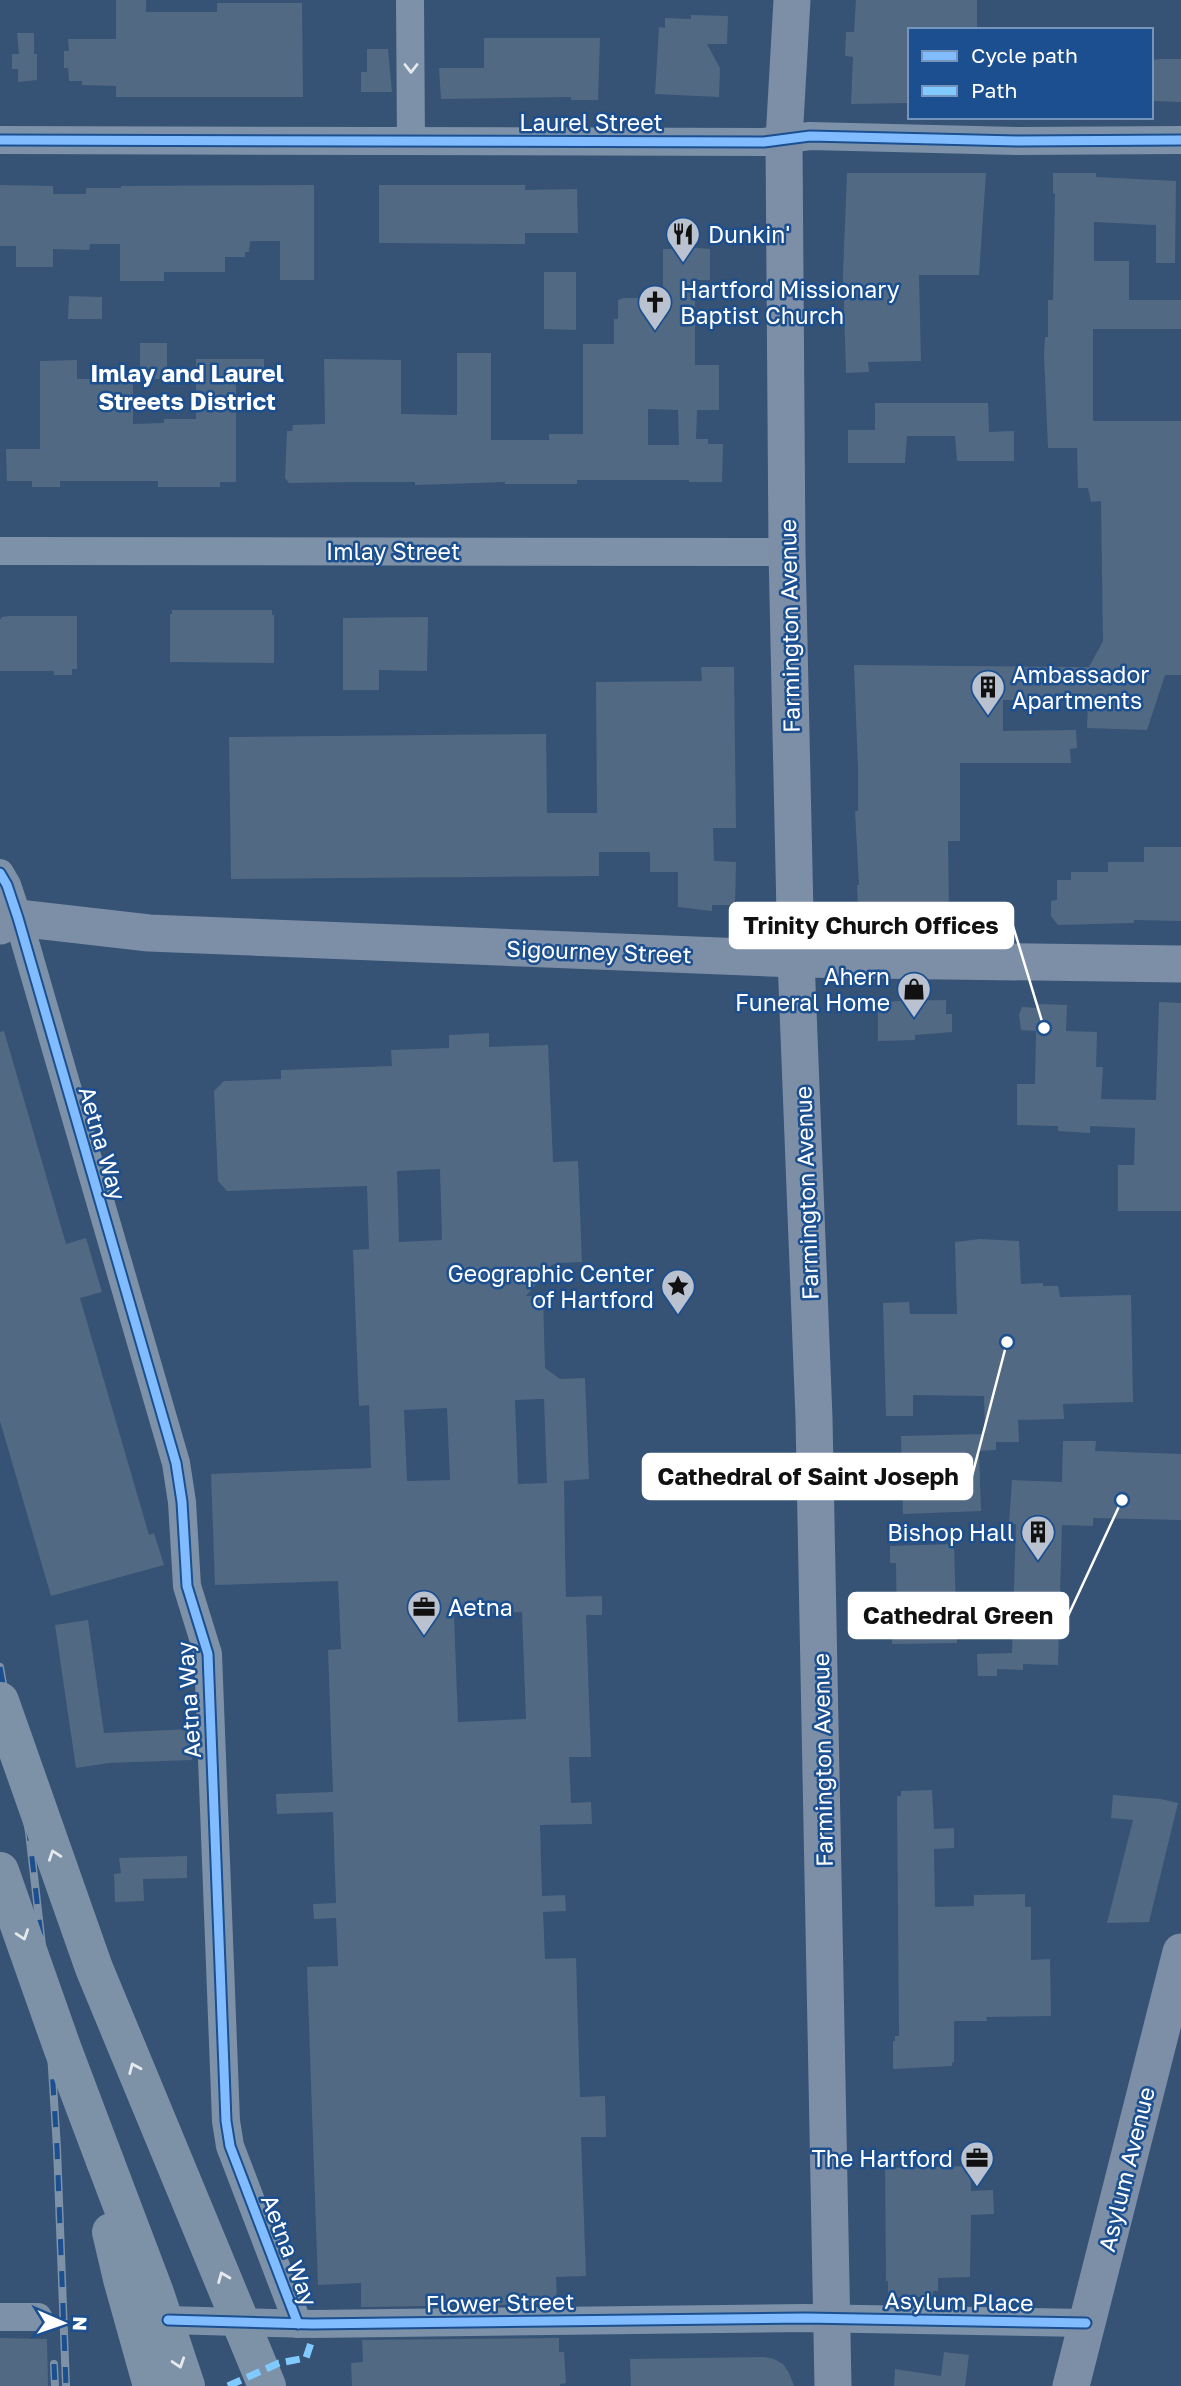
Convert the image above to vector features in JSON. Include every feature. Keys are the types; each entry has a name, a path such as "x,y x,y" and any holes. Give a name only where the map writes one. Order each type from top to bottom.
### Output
{"highway":[{"path":"0,1701 107,2002 267,2386"},
{"path":"0,1871 58,2036 155,2293 186,2386"},
{"path":"105,2161 113,2241 152,2386"}],"main road":[{"name":"Farmington Avenue","path":"792,0 784,140 787,552 796,959 814,1418 833,2386"},
{"name":"Sigourney Street","path":"6,916 149,933 796,959 1181,964"},
{"name":"Asylum Avenue","path":"1071,2386 1181,1952"}],"street":[{"path":"410,0 411,141"},
{"name":"Laurel Street","path":"0,140 764,142 810,136 1017,141 1181,140"},
{"name":"Imlay Street","path":"0,551 787,552"},
{"name":"Aetna Way","path":"0,873 7,885 6,916 179,1478 187,1586 208,1649 226,2121 230,2146 298,2324"},
{"path":"0,2317 38,2317"},
{"name":"Flower Street","path":"168,2320 298,2324 832,2319"},
{"name":"Asylum Place","path":"832,2319 1086,2323"}],"building":[{"path":"116,0 146,0 146,12 217,12 217,3 302,3 303,97 116,97 116,86 82,85 82,81 69,81 68,68 64,68 64,51 69,51 68,39 116,39"},
{"path":"856,0 977,0 977,28 908,28 908,103 851,104 853,57 845,56 846,32 854,32"},
{"path":"691,15 728,16 727,44 707,44 720,68 719,97 655,94 659,27 665,28 665,18 691,19"},
{"path":"17,33 34,33 37,80 18,82 18,69 12,69 12,54 19,54"},
{"path":"484,38 600,38 598,100 571,100 571,97 441,99 439,68 484,68"},
{"path":"367,49 388,49 392,92 361,92 361,72 367,72"},
{"path":"1181,59 1181,102 1153,101 1153,60"},
{"path":"847,173 986,173 979,275 919,275 921,361 868,362 869,372 846,373 843,273"},
{"path":"1053,173 1096,173 1096,177 1176,181 1175,263 1156,263 1156,225 1094,222 1094,261 1129,261 1129,300 1181,300 1181,329 1093,329 1093,421 1181,421 1181,675 1165,675 1147,730 1087,728 1088,700 1003,700 1003,731 1076,730 1077,748 1070,749 1071,763 960,763 960,841 948,841 949,914 980,914 980,927 948,928 949,936 867,937 860,930 858,907 855,811 858,811 858,769 854,665 1089,667 1103,641 1101,501 1091,502 1088,488 1078,488 1077,448 1048,448 1044,355 1045,337 1048,337 1048,300 1053,300"},
{"path":"0,185 53,186 53,194 86,194 86,188 121,186 314,185 314,280 280,280 280,241 250,241 249,252 245,252 245,257 225,257 225,272 164,272 164,281 120,281 120,244 90,244 89,250 53,249 53,267 16,267 16,246 0,246"},
{"path":"379,185 525,185 525,190 577,189 578,233 525,233 525,244 379,243"},
{"path":"663,249 710,249 710,280 695,280 695,365 719,365 719,410 697,410 696,439 708,439 708,444 723,444 722,482 577,480 577,484 505,482 415,485 415,482 289,483 285,478 287,431 292,431 293,425 325,424 324,359 401,360 401,414 457,415 457,353 491,353 491,440 549,440 549,434 583,434 583,344 614,344 614,319 618,319 618,300 663,298","holes":["648,409 678,410 679,445 648,445"]},
{"path":"544,272 576,272 576,330 544,329"},
{"path":"69,296 102,297 102,319 68,319"},
{"path":"140,343 167,343 167,379 140,379"},
{"path":"196,359 264,359 264,377 250,377 250,384 236,384 236,482 220,482 220,487 158,487 158,481 60,481 60,487 32,487 32,481 7,481 6,449 40,449 40,361 77,360 77,379 133,379 133,424 164,423 164,419 196,419"},
{"path":"875,403 988,403 989,432 1014,431 1014,461 957,461 955,436 907,436 905,463 848,463 848,430 875,430"},
{"path":"172,610 272,610 274,663 170,662"},
{"path":"10,616 77,616 77,669 72,669 72,675 54,675 54,671 0,671 0,620"},
{"path":"428,617 427,671 379,670 379,690 343,690 343,618"},
{"path":"701,667 734,667 736,828 713,828 714,861 736,862 735,905 712,905 712,911 678,907 678,872 650,872 650,852 599,852 599,876 231,879 229,737 546,734 547,813 597,813 596,682 702,681"},
{"path":"1144,847 1181,847 1181,921 1134,920 1134,923 1058,925 1051,916 1051,901 1057,900 1057,880 1071,880 1071,872 1108,872 1108,862 1144,862"},
{"name":"Ahern Funeral Home","path":"946,1000 946,1014 952,1014 952,1032 915,1035 915,1040 878,1041 880,1005 897,1001"},
{"path":"1159,1002 1181,1003 1181,1211 1118,1211 1118,1165 1134,1165 1135,1128 1090,1126 1090,1133 1058,1131 1058,1126 1017,1125 1017,1084 1035,1084 1036,1034 1036,1031 1021,1030 1019,1015 1022,1007 1038,1008 1038,1004 1067,1005 1066,1031 1097,1032 1096,1067 1103,1067 1101,1099 1156,1100"},
{"path":"4,1031 66,1244 86,1238 102,1292 80,1298 149,1535 154,1533 164,1565 51,1596 0,1421 0,1032"},
{"path":"489,1033 489,1047 548,1045 553,1162 578,1161 582,1262 552,1265 526,1296 543,1296 545,1368 560,1379 585,1378 589,1479 564,1481 565,1551 566,1597 602,1596 602,1615 586,1615 591,1757 569,1757 571,1803 591,1802 592,1824 540,1825 542,1896 565,1895 566,1911 543,1912 545,1959 576,1958 580,2097 605,2096 606,2137 581,2137 586,2276 556,2277 557,2304 361,2307 361,2283 318,2285 307,1967 338,1966 336,1918 314,1919 313,1904 336,1903 333,1812 277,1814 276,1794 333,1792 328,1650 341,1649 338,1581 215,1585 211,1474 371,1468 369,1405 359,1406 353,1250 369,1249 367,1186 227,1191 218,1181 214,1091 224,1081 281,1079 281,1070 392,1066 391,1050 449,1048 449,1035","holes":["440,1169 442,1240 399,1242 397,1171","544,1399 547,1483 518,1484 515,1400","447,1408 450,1480 407,1481 404,1410","522,1612 526,1719 458,1722 454,1615"]},
{"path":"980,1239 1019,1241 1021,1284 1043,1283 1043,1286 1058,1286 1060,1297 1131,1295 1133,1402 1063,1404 1064,1419 1018,1420 1019,1442 996,1442 996,1450 979,1451 981,1511 903,1514 901,1436 985,1434 984,1396 913,1395 913,1416 886,1416 883,1303 909,1302 910,1314 957,1314 955,1242"},
{"path":"1063,1441 1096,1441 1095,1451 1181,1454 1181,1520 1093,1518 1093,1526 1062,1525 1058,1665 1023,1664 1023,1670 997,1669 997,1676 978,1676 977,1654 1012,1653 1016,1524 1009,1524 1012,1480 1062,1482"},
{"path":"954,1544 957,1643 892,1644 892,1627 897,1627 896,1563 890,1563 890,1546"},
{"path":"88,1620 104,1733 191,1729 192,1760 109,1763 76,1768 55,1625"},
{"path":"932,1790 934,1829 954,1828 954,1848 934,1849 935,1907 974,1906 974,1895 1025,1894 1025,1907 1031,1907 1031,1960 1050,1959 1051,2016 986,2017 987,2021 954,2021 952,2066 893,2069 893,2041 895,2036 899,2036 897,1796 901,1796 901,1791"},
{"path":"1113,1795 1178,1803 1149,1922 1107,1923 1133,1820 1111,1818"},
{"path":"187,1856 187,1878 143,1879 144,1901 115,1902 114,1874 121,1873 119,1858"},
{"path":"970,2166 971,2191 993,2190 994,2214 971,2215 970,2277 938,2278 938,2291 933,2291 933,2297 888,2298 885,2168"},
{"path":"0,2338 47,2339 48,2386 0,2386"},
{"path":"559,2338 559,2352 564,2352 566,2383 560,2386 352,2386 351,2363 363,2362 362,2340"},
{"path":"944,2352 969,2355 965,2386 894,2386 895,2369 941,2376"},
{"path":"764,2357 783,2364 794,2386 631,2386 630,2359"}],"railway":[{"path":"0,1667 29,1832 47,1989 57,2148 66,2386"},
{"path":"54,2364 55,2386"}],"marked path":[{"path":"228,2386 279,2363 306,2358 311,2343"}],"cycle path":[{"path":"0,140 764,142 810,136 1017,141 1181,140"},
{"path":"0,873 18,918 176,1463 182,1502 187,1586 208,1654 226,2121 230,2146 298,2324"},
{"path":"168,2320 312,2324 805,2318 1086,2323"}],"place":[{"name":"Dunkin'","path":"683,264"},
{"name":"Hartford Missionary Baptist Church","path":"655,332"},
{"name":"Ambassador Apartments","path":"988,717"},
{"name":"Ahern Funeral Home","path":"914,1019"},
{"name":"Trinity Church Offices","path":"1044,1028"},
{"name":"Geographic Center of Hartford","path":"678,1316"},
{"name":"Cathedral of Saint Joseph","path":"1007,1342"},
{"name":"Cathedral Green","path":"1122,1500"},
{"name":"Bishop Hall","path":"1038,1562"},
{"name":"Aetna","path":"424,1637"},
{"name":"The Hartford","path":"977,2188"}],"district":[{"name":"Imlay and Laurel Streets District","path":"187,386"}]}
